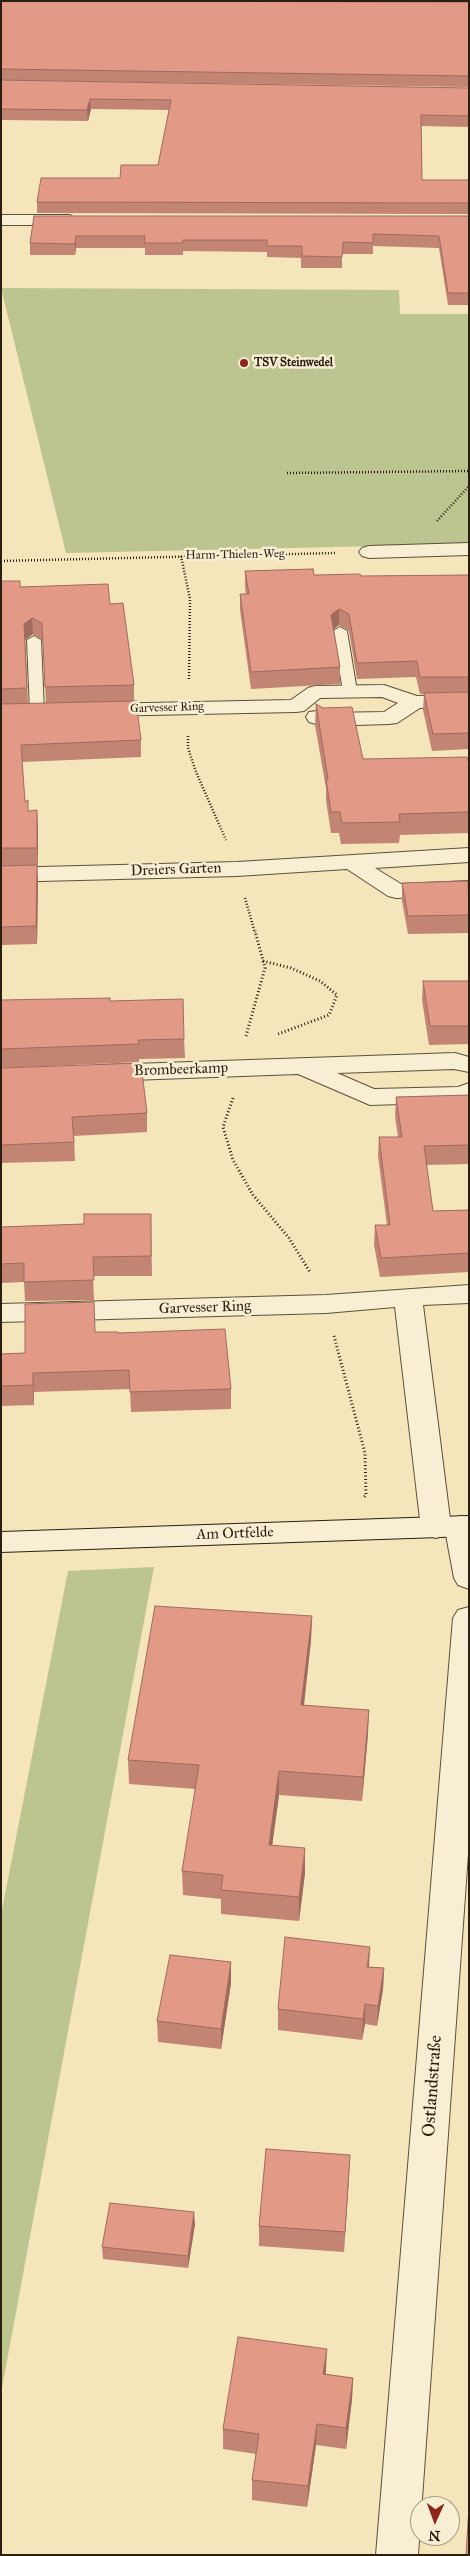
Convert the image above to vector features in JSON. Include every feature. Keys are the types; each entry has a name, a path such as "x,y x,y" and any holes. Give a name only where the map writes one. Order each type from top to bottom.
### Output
{"street":[{"path":"1,220 91,220"},
{"path":"369,552 469,549"},
{"path":"296,706 315,692 384,691 415,702 469,701"},
{"name":"Garvesser Ring","path":"85,710 296,706 323,720 389,718 415,702"},
{"name":"Dreiers Garten","path":"1,875 236,869 469,855"},
{"path":"351,862 396,891 469,888"},
{"name":"Brombeerkamp","path":"79,1074 455,1061 469,1064"},
{"name":"Brombeerkamp","path":"300,1066 370,1097 464,1094 469,1091"},
{"name":"Garvesser Ring","path":"1,1313 326,1304 469,1294"},
{"path":"408,1297 455,1527 469,1578"},
{"name":"Am Ortfelde","path":"1,1542 455,1527"},
{"name":"Ostlandstraße","path":"398,2555 469,1618"}],"lane":[{"path":"340,631 350,691"},
{"path":"34,640 38,712"}],"path":[{"path":"287,473 469,471"},
{"name":"Harm-Thielen-Weg","path":"1,561 369,552"},
{"path":"263,961 291,968 320,981 337,995 329,1015 273,1036"},
{"path":"245,1039 255,1038"}],"green space":[{"path":"1,288 399,290 400,314 469,314 469,544 66,553"},
{"path":"154,1567 1,2393 1,1915 68,1571"}],"building":[{"path":"1,1 469,2 469,76 1,69"},
{"path":"1,80 469,88 469,116 421,115 422,180 469,180 469,203 37,202 41,178 120,178 121,165 158,165 171,100 90,99 87,110 1,109"},
{"path":"34,216 469,216 469,293 448,293 439,236 373,234 373,243 343,242 342,257 302,256 302,246 267,246 267,240 183,240 183,243 144,243 145,236 76,236 75,244 30,243"},
{"path":"313,569 314,575 469,575 469,677 420,677 417,661 357,663 349,614 339,609 331,615 340,667 251,672 240,594 249,594 245,571"},
{"path":"1,581 20,581 20,587 108,584 110,604 123,603 134,685 45,687 42,623 32,618 24,624 27,688 1,689"},
{"path":"469,692 469,733 433,734 424,693"},
{"path":"136,701 141,740 21,745 25,802 28,800 28,811 37,810 37,848 1,848 1,704"},
{"path":"316,704 323,708 352,707 363,759 467,757 469,763 469,812 399,814 400,822 342,823 340,812 331,812 326,779 328,779"},
{"path":"37,865 36,926 1,927 1,866"},
{"path":"468,881 469,915 408,916 402,883"},
{"path":"423,981 469,981 469,1026 430,1026"},
{"path":"110,998 110,1001 183,999 184,1039 138,1040 139,1044 1,1049 1,1000"},
{"path":"141,1063 147,1113 72,1117 74,1142 1,1145 1,1068"},
{"path":"469,1095 469,1145 424,1146 433,1211 469,1210 469,1253 381,1258 375,1225 390,1225 379,1137 402,1137 396,1097"},
{"path":"84,1214 151,1214 151,1256 93,1257 94,1280 24,1282 24,1263 1,1264 1,1227 84,1224"},
{"path":"94,1302 95,1332 118,1333 225,1329 231,1389 130,1392 129,1370 33,1373 33,1385 1,1386 1,1354 25,1353 25,1304"},
{"path":"155,1606 312,1616 301,1705 369,1710 363,1777 279,1771 269,1845 305,1848 299,1897 221,1890 223,1875 182,1871 199,1765 128,1760"},
{"path":"285,1937 370,1947 367,1967 384,1968 378,2006 365,2004 363,2019 278,2009"},
{"path":"170,1955 231,1962 221,2029 157,2021"},
{"path":"266,2149 350,2155 345,2232 259,2226"},
{"path":"110,2203 194,2212 188,2256 102,2247"},
{"path":"238,2337 327,2349 323,2374 353,2378 346,2428 317,2424 308,2486 252,2480 259,2434 223,2429"},
{"path":"469,2507 469,2555 466,2555"}],"place":[{"name":"TSV Steinwedel","path":"244,363"}]}
